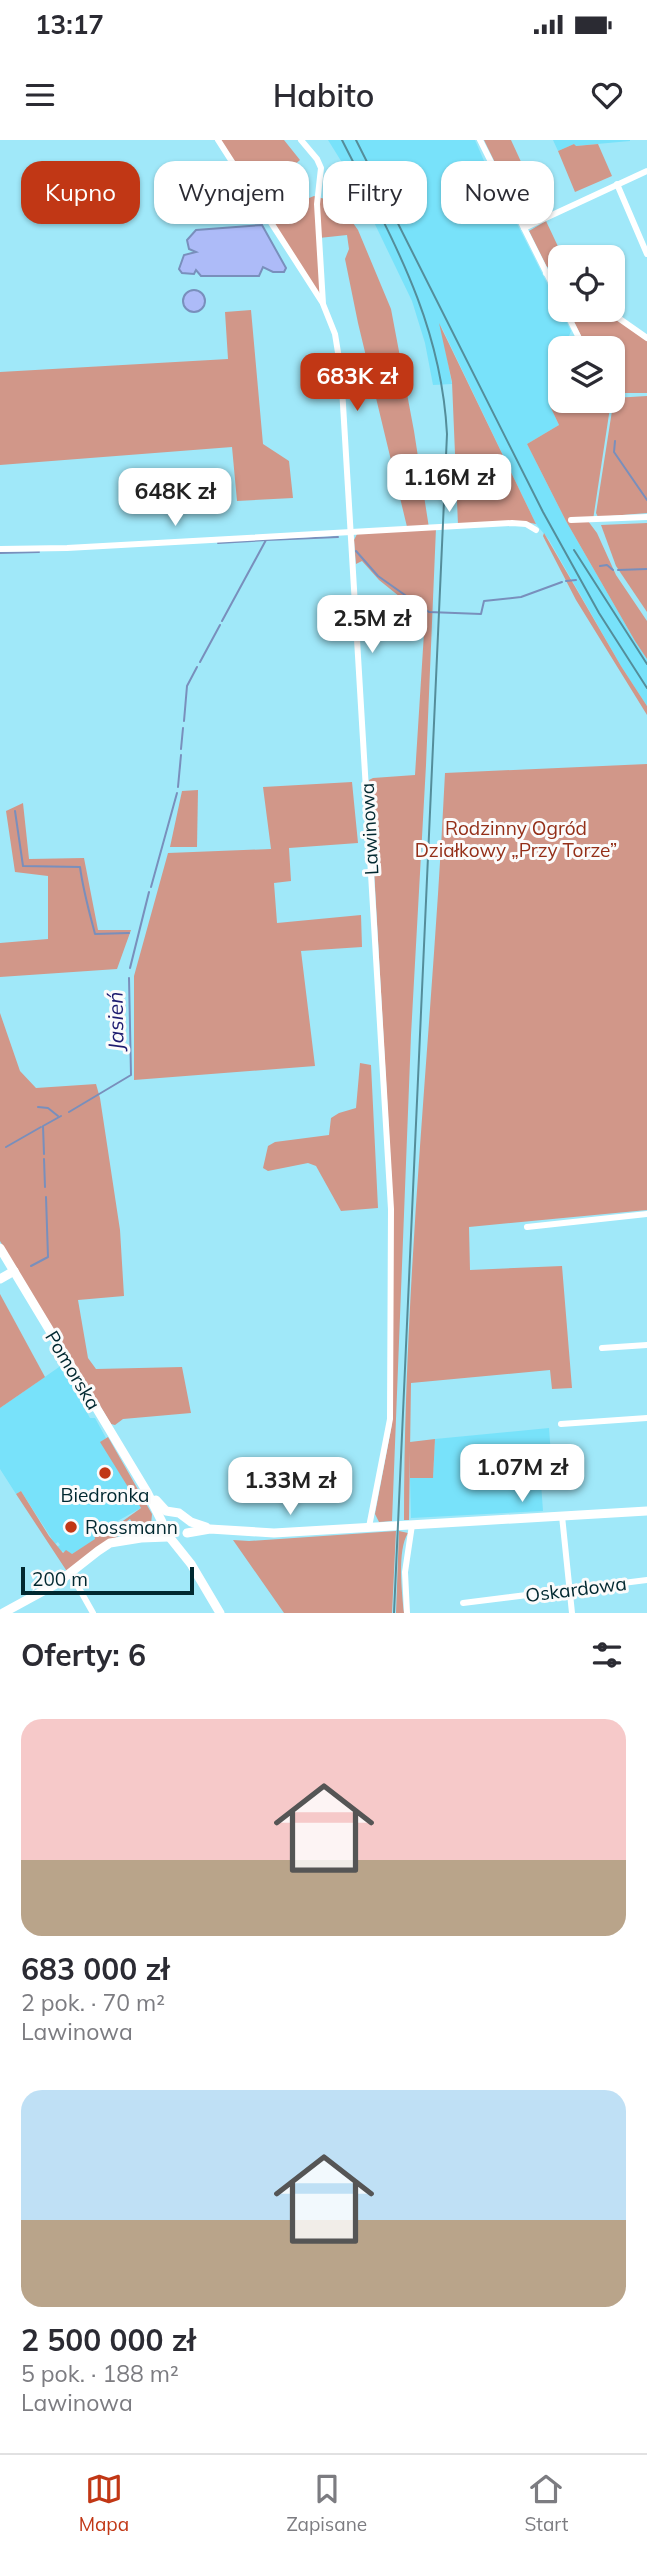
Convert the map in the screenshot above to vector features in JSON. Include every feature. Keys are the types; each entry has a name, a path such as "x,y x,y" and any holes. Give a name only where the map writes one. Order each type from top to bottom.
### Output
{"street":[{"path":"218,140 323,304"},
{"name":"Lawinowa","path":"300,140 317,159 321,168 317,204 323,304 335,334 341,370 391,1209 390,1419 369,1527"},
{"path":"480,140 548,277"},
{"path":"524,228 647,171"},
{"path":"617,184 647,254"},
{"path":"624,322 647,338"},
{"path":"571,520 647,517"},
{"path":"0,549 67,548 512,523 527,524 536,530"},
{"path":"527,1227 647,1214"},
{"name":"Pomorska","path":"0,1248 147,1492 162,1523"},
{"path":"0,1279 14,1271"},
{"path":"602,1348 647,1345"},
{"path":"561,1424 647,1418"},
{"name":"Pomorska","path":"147,1492 166,1511 173,1512"},
{"path":"141,1538 173,1512 210,1529 259,1533 647,1511"},
{"path":"562,1516 572,1613"},
{"path":"186,1518 189,1527 184,1542 191,1564"},
{"path":"162,1523 164,1533 191,1564 220,1613"},
{"path":"407,1613 405,1572 412,1525"},
{"path":"3,1613 71,1574 106,1545 141,1538 180,1538 186,1534 210,1529"},
{"path":"71,1574 93,1613"},
{"name":"Oskardowa","path":"463,1603 647,1580"}],"shaded area":[{"path":"328,140 475,140 484,161 441,161 441,224 517,224 548,285 548,322 567,322 571,331 569,336 548,336 548,413 553,413 559,425 527,444 566,521 647,659 647,706 549,540 536,524 441,326 452,384 433,385 425,343 412,301 375,224 427,224 427,161 341,161"},
{"path":"553,140 630,141 574,144 558,151"},
{"path":"262,225 286,268 284,272 273,272 263,267 259,276 201,276 196,270 194,274 182,273 179,269 184,255 196,252 189,249 187,240 196,230"},
{"path":"194,290 202,293 205,301 202,309 194,312 186,309 183,301 186,293"},
{"path":"62,1365 89,1409 86,1411 90,1418 95,1418 106,1438 101,1442 141,1508 94,1534 96,1539 72,1554 57,1547 60,1545 58,1542 55,1544 21,1491 16,1494 0,1469 0,1408"},
{"path":"549,1428 552,1468 540,1469 543,1511 411,1518 410,1478 433,1477 435,1439"}],"green space":[{"path":"218,140 284,140 300,160 299,161 231,161"},
{"path":"484,140 511,140 521,161 494,161"},
{"path":"574,144 598,144 612,176 575,192 558,151"},
{"path":"314,196 323,199 323,224 354,224 358,230 391,309 429,528 436,528 411,1035 392,1521 379,1522 375,1514 392,1424 393,1204 369,780 415,775 425,617 379,580 362,561 356,564 354,540 357,534 408,531 358,323 345,259 349,249 347,235 319,238 323,304 272,224 309,224 309,198"},
{"path":"541,224 547,224 557,245 548,245 548,267 547,267 529,231"},
{"path":"251,310 263,444 289,461 293,498 237,501 232,447 0,465 0,372 228,359 225,312"},
{"path":"574,322 620,322 647,341 647,393 625,393 625,336 581,336"},
{"path":"439,323 536,524 521,521 458,525 452,382"},
{"path":"647,396 647,513 598,517 596,513 612,413 625,413 625,397"},
{"path":"553,413 609,413 593,520 588,521 597,533 616,575 647,621 647,659 566,521 527,444 559,425"},
{"path":"647,523 647,612 616,566 601,525"},
{"path":"544,533 647,706 647,715 576,600 543,536"},
{"name":"Rodzinny Ogród Działkowy „Przy Torze”","path":"647,764 647,1210 469,1227 470,1270 562,1266 572,1388 552,1389 550,1370 411,1383 409,1520 404,1520 405,1427 414,1240 445,773"},
{"path":"352,782 358,843 289,848 291,881 274,883 277,923 361,915 362,947 301,951 315,1066 134,1080 134,976 168,853 271,849 263,787"},
{"path":"198,790 197,847 170,847 182,791"},
{"path":"23,803 29,859 84,858 98,930 131,930 117,969 0,977 0,943 48,939 48,876 15,872 6,811"},
{"path":"0,1013 20,1071 36,1088 96,1084 100,1098 120,1230 124,1296 78,1300 88,1358 96,1369 182,1367 191,1413 123,1419 115,1425 111,1424 0,1241"},
{"path":"360,1063 371,1065 378,1208 341,1211 316,1166 308,1163 268,1171 263,1168 268,1146 275,1142 329,1135 331,1118 356,1108"},
{"path":"0,1294 45,1377 0,1408"},
{"path":"108,1437 152,1514 151,1525 138,1533 133,1529 125,1529 133,1524 130,1519 121,1525 120,1523 141,1508 100,1442"},
{"path":"435,1439 433,1478 410,1478 410,1442"},
{"path":"21,1491 63,1553 66,1550 72,1554 95,1539 94,1534 108,1528 115,1529 118,1536 68,1573 16,1494"},
{"path":"396,1531 392,1613 284,1613 233,1540 249,1541"},
{"path":"399,1531 408,1533 401,1561 404,1613 396,1613"}],"waterway":[{"path":"615,441 614,452 647,500"},
{"name":"Jasień","path":"222,621 266,540 338,537"},
{"path":"218,543 266,540"},
{"name":"Jasień","path":"356,551 378,576 429,612 481,614 484,601 521,597 562,582"},
{"path":"0,553 39,552"},
{"path":"600,566 607,565 613,570"},
{"path":"618,570 647,569"},
{"path":"566,581 576,580"},
{"name":"Jasień","path":"200,662 220,625"},
{"name":"Jasień","path":"184,721 187,686 197,667"},
{"name":"Jasień","path":"181,749 183,728"},
{"name":"Jasień","path":"178,787 181,755"},
{"name":"Jasień","path":"151,887 177,793"},
{"path":"15,811 23,866 80,867 95,934 129,933"},
{"name":"Jasień","path":"130,968 149,892"},
{"name":"Jasień","path":"69,1112 131,1075 129,978"},
{"path":"38,1107 48,1108 58,1116"},
{"name":"Jasień","path":"44,1154 43,1126 61,1116"},
{"path":"6,1147 41,1127"},
{"name":"Jasień","path":"44,1159 45,1187"},
{"name":"Jasień","path":"31,1266 48,1257 46,1197"}],"railway":[{"path":"342,140 396,247 424,317 443,393 447,434 394,1613"},
{"path":"356,140 543,512 599,613 647,688"},
{"path":"574,550 647,664"}],"place":[{"name":"Biedronka","path":"105,1473"},
{"name":"Rossmann","path":"71,1527"}]}
